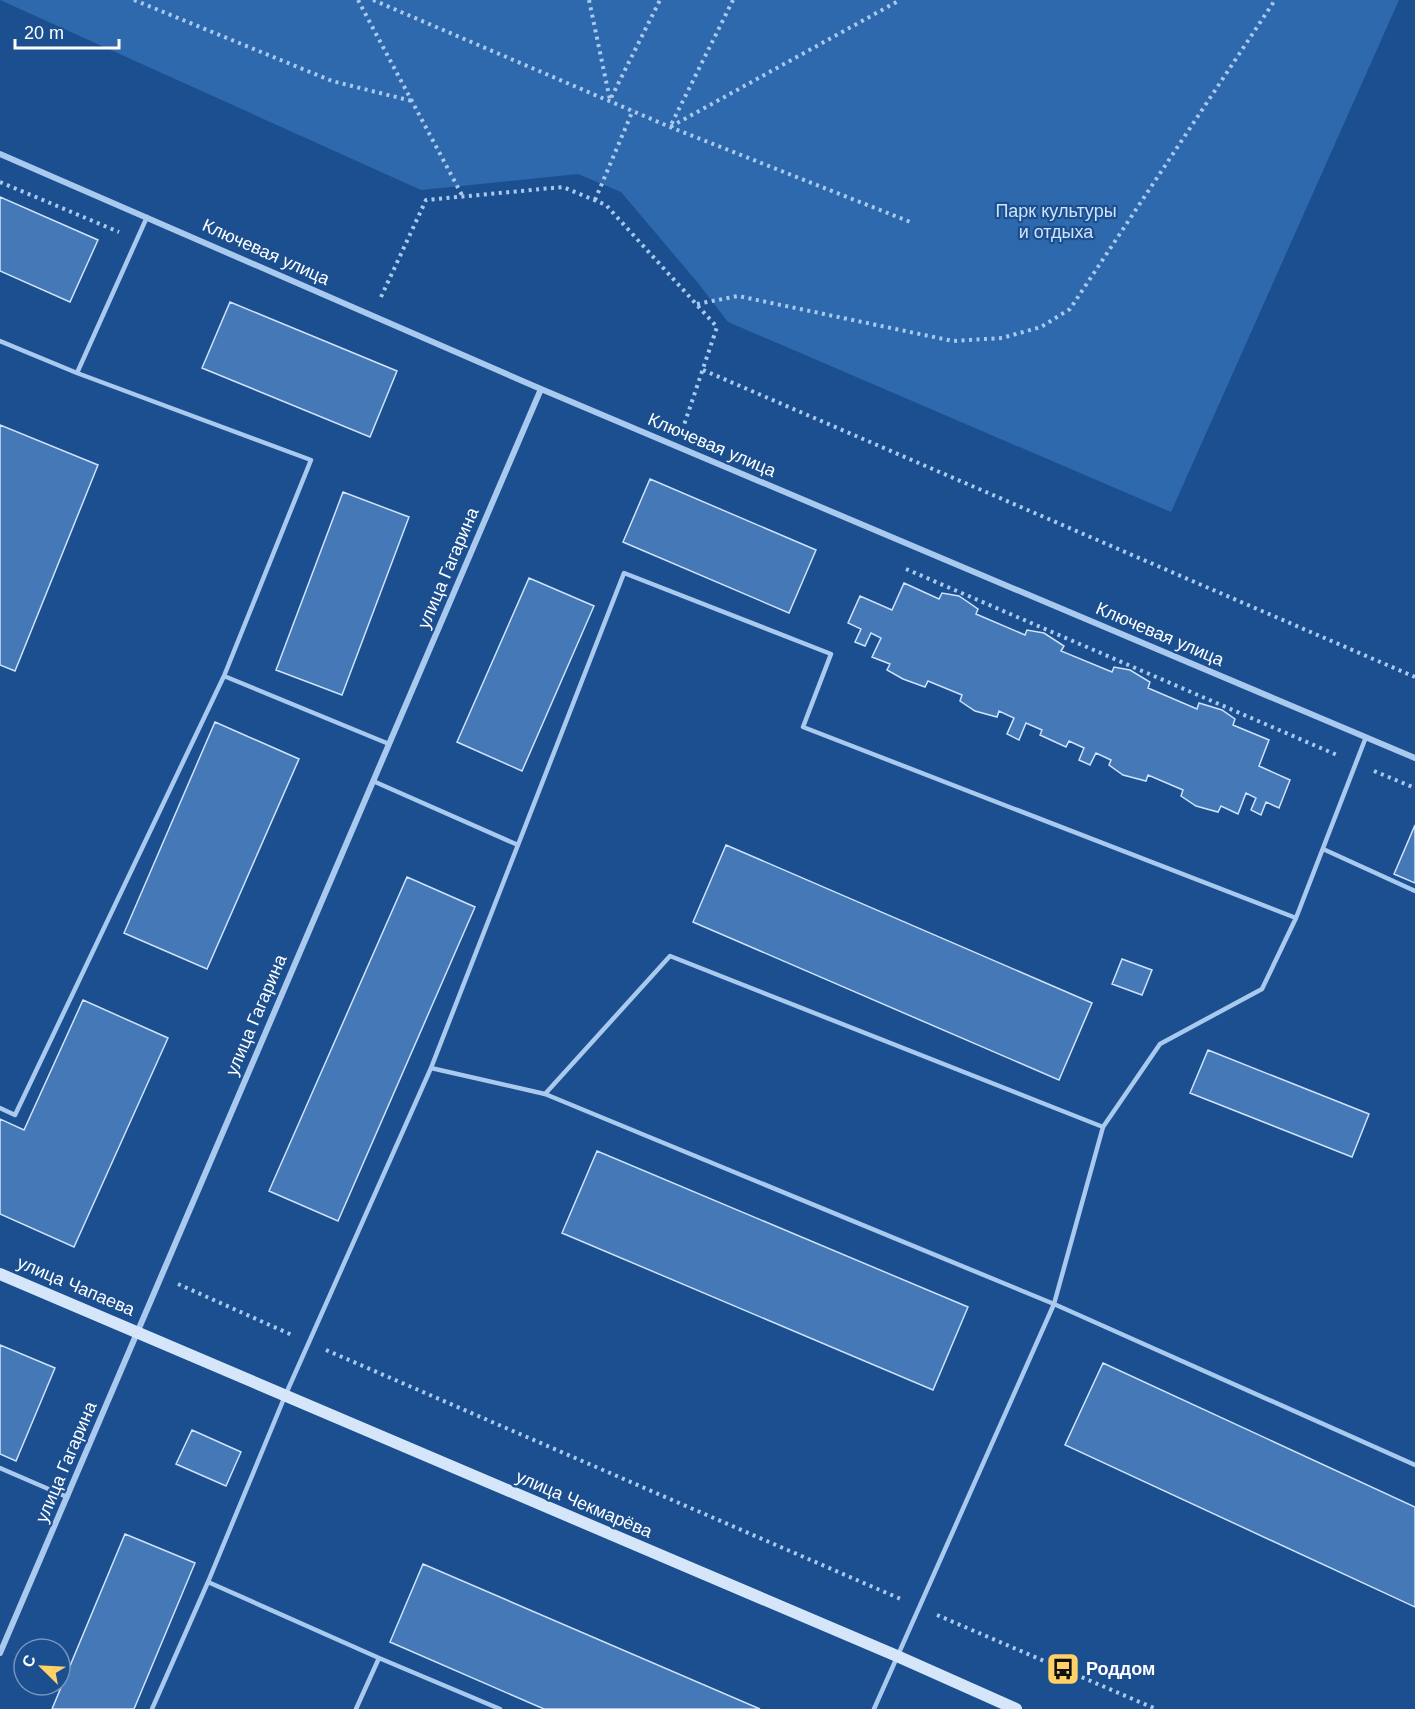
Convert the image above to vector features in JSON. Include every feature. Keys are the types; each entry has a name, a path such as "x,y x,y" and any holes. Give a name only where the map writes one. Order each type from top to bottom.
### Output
{"main road":[{"name":"улица Чапаева","path":"0,1274 138,1332"},
{"name":"улица Чекмарёва","path":"138,1332 1016,1709"}],"street":[{"name":"Ключевая улица","path":"0,154 541,389 1415,758"},
{"name":"улица Гагарина","path":"0,1653 541,389"}],"lane":[{"path":"77,373 147,217"},
{"path":"0,341 77,373 311,460 224,676 15,1114 0,1108"},
{"path":"152,1709 208,1582 285,1396 431,1068 624,573 831,654 803,727 1296,918"},
{"path":"224,676 389,744"},
{"path":"874,1709 1054,1304 1103,1127 1160,1044 1262,989 1296,918 1366,737"},
{"path":"373,782 518,845"},
{"path":"1323,849 1415,891"},
{"path":"545,1094 670,956 1103,1127"},
{"path":"431,1068 545,1094 1054,1304 1415,1465"},
{"path":"0,1468 67,1497"},
{"path":"208,1582 500,1709"},
{"path":"356,1709 379,1658"}],"path":[{"path":"134,0 332,81 412,101"},
{"path":"358,0 463,197"},
{"path":"373,0 670,127 913,223"},
{"path":"589,0 610,100"},
{"path":"610,100 660,0"},
{"path":"670,127 733,0"},
{"path":"670,127 900,0"},
{"path":"697,304 738,296 953,341 1002,338 1041,327 1070,309 1275,0"},
{"path":"595,200 600,183 633,110"},
{"path":"381,297 426,200 563,187 606,204 717,327 683,428"},
{"path":"703,370 1415,677"},
{"path":"161,1276 309,1343 1156,1709"}],"green space":[{"name":"Парк культуры и отдыха","path":"0,0 1399,0 1171,512 728,322 621,192 578,174 421,190"}],"building":[{"path":"0,197 98,240 70,302 0,271"},
{"path":"230,302 397,371 370,437 202,368"},
{"path":"0,425 98,465 15,671 0,665"},
{"path":"650,479 816,550 789,613 623,542"},
{"path":"343,492 409,517 342,695 276,670"},
{"path":"529,578 594,606 522,771 457,742"},
{"path":"904,583 939,599 942,593 959,596 978,609 976,614 1025,635 1027,630 1044,633 1064,646 1061,651 1112,672 1114,667 1130,670 1150,682 1148,688 1197,709 1199,703 1222,710 1235,719 1233,725 1269,740 1259,766 1290,780 1279,808 1266,802 1261,815 1251,810 1256,798 1246,793 1238,814 1221,806 1218,812 1196,806 1181,796 1183,790 1148,775 1146,781 1123,775 1109,765 1111,760 1096,753 1090,765 1079,760 1084,748 1069,741 1066,747 1040,735 1042,730 1026,723 1019,740 1007,734 1014,718 999,711 997,717 975,711 960,701 962,695 928,681 925,687 887,670 890,664 872,657 881,638 871,633 865,646 855,642 861,629 848,623 860,596 892,610"},
{"path":"215,722 299,759 207,969 124,933"},
{"path":"1415,825 1415,883 1394,874"},
{"path":"726,845 1092,1003 1059,1080 693,922"},
{"path":"407,877 475,907 338,1221 269,1191"},
{"path":"1122,959 1152,970 1142,995 1112,984"},
{"path":"83,1000 168,1038 74,1247 0,1214 0,1119 24,1130"},
{"path":"1208,1050 1369,1114 1352,1157 1190,1093"},
{"path":"597,1151 968,1307 933,1390 562,1233"},
{"path":"0,1345 55,1368 16,1461 0,1454"},
{"path":"1103,1363 1415,1507 1415,1607 1065,1445"},
{"path":"192,1430 241,1452 226,1486 176,1464"},
{"path":"125,1534 195,1563 134,1709 52,1709 57,1697 72,1697 72,1661"},
{"path":"423,1564 760,1709 544,1709 390,1642"}],"place":[{"name":"Роддом","path":"1063,1669"}]}
